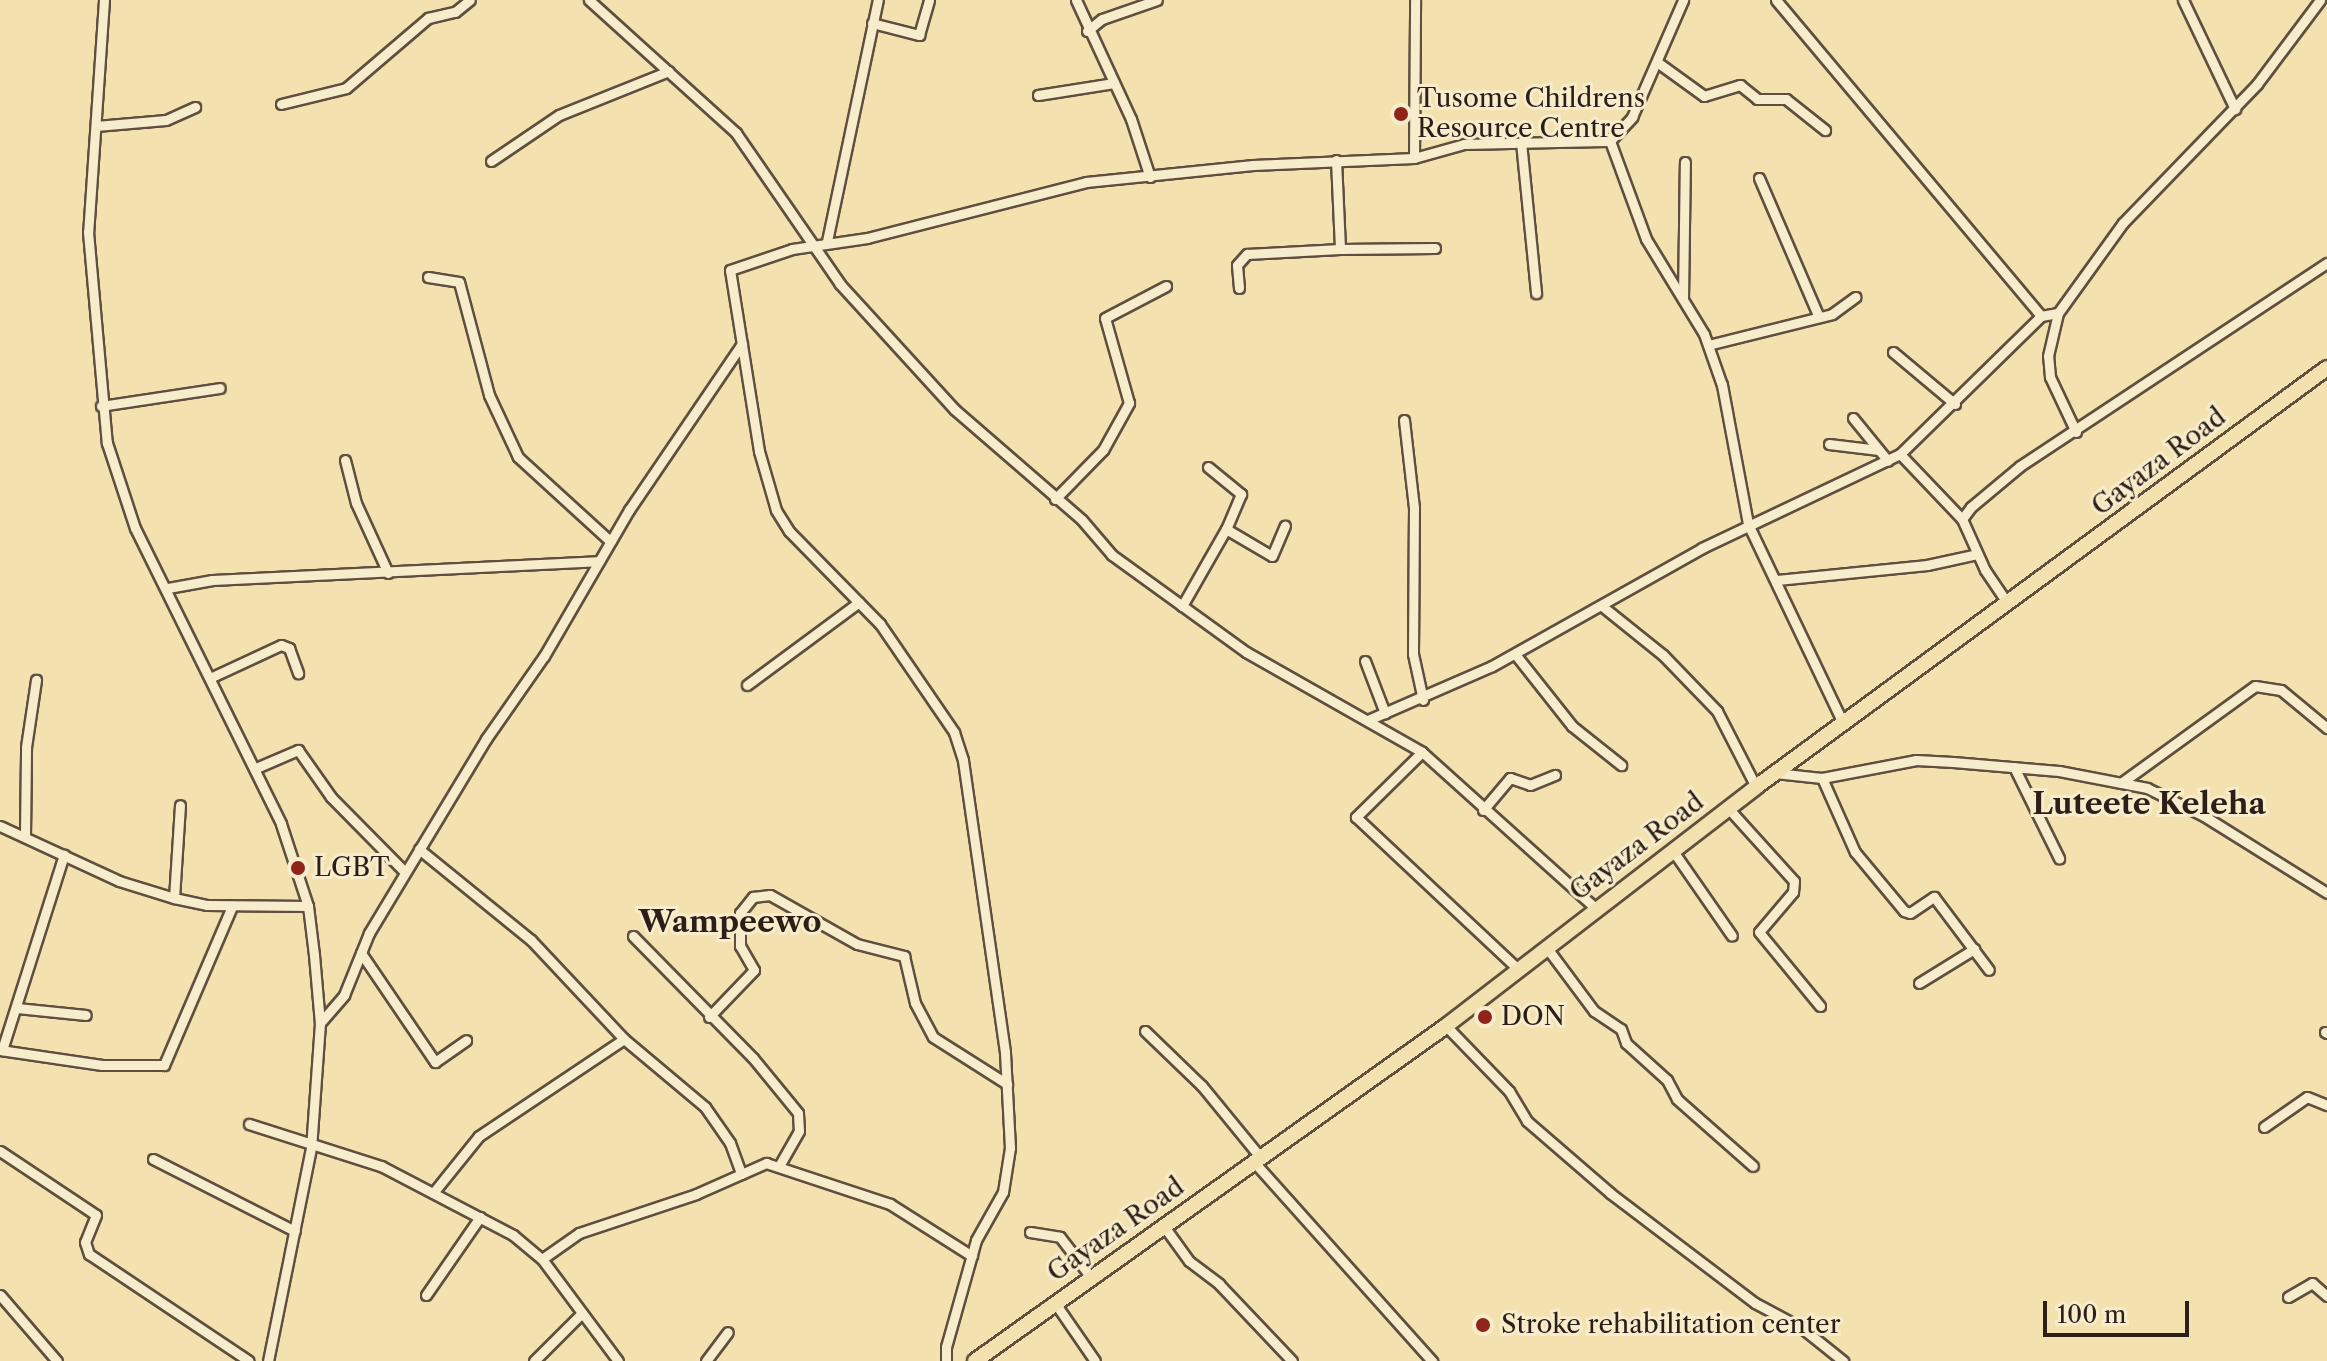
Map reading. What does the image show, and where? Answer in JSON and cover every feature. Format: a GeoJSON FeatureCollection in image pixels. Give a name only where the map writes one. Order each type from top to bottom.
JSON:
{"type":"FeatureCollection","features":[{"type":"Feature","properties":{"kind":"main road","name":"Gayaza Road"},"geometry":{"type":"LineString","coordinates":[[975,1361],[1162,1224],[1258,1161],[1446,1026],[1595,908],[1756,787],[2327,368]]}},
{"type":"Feature","properties":{"kind":"street"},"geometry":{"type":"LineString","coordinates":[[104,0],[88,232],[101,406],[123,500],[256,768],[308,906],[320,1023],[311,1148],[268,1361]]}},
{"type":"Feature","properties":{"kind":"street"},"geometry":{"type":"LineString","coordinates":[[281,104],[346,88],[428,18],[455,12],[470,0]]}},
{"type":"Feature","properties":{"kind":"street"},"geometry":{"type":"LineString","coordinates":[[589,0],[736,133],[812,247],[954,409],[1055,499],[1112,555],[1246,652],[1422,752],[1595,908]]}},
{"type":"Feature","properties":{"kind":"street"},"geometry":{"type":"LineString","coordinates":[[827,241],[863,90],[878,0]]}},
{"type":"Feature","properties":{"kind":"street"},"geometry":{"type":"LineString","coordinates":[[872,23],[919,35],[929,0]]}},
{"type":"Feature","properties":{"kind":"street"},"geometry":{"type":"LineString","coordinates":[[1076,0],[1087,31],[1098,43],[1150,177]]}},
{"type":"Feature","properties":{"kind":"street"},"geometry":{"type":"LineString","coordinates":[[1087,31],[1102,19],[1157,0]]}},
{"type":"Feature","properties":{"kind":"street"},"geometry":{"type":"LineString","coordinates":[[1414,158],[1415,0]]}},
{"type":"Feature","properties":{"kind":"street"},"geometry":{"type":"LineString","coordinates":[[946,1361],[946,1347],[972,1256],[1003,1192],[1010,1148],[1007,1084],[986,950],[977,847],[960,751],[946,719],[859,602],[789,531],[776,510],[759,451],[730,270],[827,241],[867,238],[1086,182],[1336,160],[1414,158],[1464,144],[1610,141],[1632,117],[1683,0]]}},
{"type":"Feature","properties":{"kind":"street"},"geometry":{"type":"LineString","coordinates":[[1776,0],[2041,316]]}},
{"type":"Feature","properties":{"kind":"street"},"geometry":{"type":"LineString","coordinates":[[2183,0],[2235,109]]}},
{"type":"Feature","properties":{"kind":"street"},"geometry":{"type":"LineString","coordinates":[[2076,432],[2050,377],[2048,356],[2058,313],[2123,223],[2235,109],[2320,0]]}},
{"type":"Feature","properties":{"kind":"street"},"geometry":{"type":"LineString","coordinates":[[1657,62],[1704,96],[1740,85],[1757,99],[1786,99],[1825,130]]}},
{"type":"Feature","properties":{"kind":"street"},"geometry":{"type":"LineString","coordinates":[[491,161],[559,115],[669,71]]}},
{"type":"Feature","properties":{"kind":"street"},"geometry":{"type":"LineString","coordinates":[[1038,95],[1114,83]]}},
{"type":"Feature","properties":{"kind":"street"},"geometry":{"type":"LineString","coordinates":[[96,126],[166,120],[195,107]]}},
{"type":"Feature","properties":{"kind":"street"},"geometry":{"type":"LineString","coordinates":[[1610,141],[1628,201],[1708,345],[1722,385],[1748,524],[1843,723]]}},
{"type":"Feature","properties":{"kind":"street"},"geometry":{"type":"LineString","coordinates":[[1521,142],[1536,293]]}},
{"type":"Feature","properties":{"kind":"street"},"geometry":{"type":"LineString","coordinates":[[1336,160],[1340,249]]}},
{"type":"Feature","properties":{"kind":"street"},"geometry":{"type":"LineString","coordinates":[[1683,299],[1685,162]]}},
{"type":"Feature","properties":{"kind":"street"},"geometry":{"type":"LineString","coordinates":[[1759,178],[1818,315]]}},
{"type":"Feature","properties":{"kind":"street"},"geometry":{"type":"LineString","coordinates":[[1239,288],[1237,265],[1247,254],[1435,248]]}},
{"type":"Feature","properties":{"kind":"street"},"geometry":{"type":"LineString","coordinates":[[1962,519],[2004,477],[2327,263]]}},
{"type":"Feature","properties":{"kind":"street"},"geometry":{"type":"LineString","coordinates":[[428,277],[448,278],[461,286],[489,395],[518,457],[610,541]]}},
{"type":"Feature","properties":{"kind":"street"},"geometry":{"type":"LineString","coordinates":[[1055,499],[1103,450],[1129,403],[1105,318],[1166,286]]}},
{"type":"Feature","properties":{"kind":"street"},"geometry":{"type":"LineString","coordinates":[[1708,345],[1818,315],[1832,314],[1855,297]]}},
{"type":"Feature","properties":{"kind":"street"},"geometry":{"type":"LineString","coordinates":[[1368,720],[1423,700],[1515,654],[1748,524],[1900,454],[1955,404],[2041,316],[2058,313]]}},
{"type":"Feature","properties":{"kind":"street"},"geometry":{"type":"LineString","coordinates":[[320,1023],[344,995],[361,953],[405,872],[544,656],[610,541],[742,344]]}},
{"type":"Feature","properties":{"kind":"street"},"geometry":{"type":"LineString","coordinates":[[1893,352],[1955,404]]}},
{"type":"Feature","properties":{"kind":"street"},"geometry":{"type":"LineString","coordinates":[[101,406],[220,388]]}},
{"type":"Feature","properties":{"kind":"street"},"geometry":{"type":"LineString","coordinates":[[1853,418],[1888,461]]}},
{"type":"Feature","properties":{"kind":"street"},"geometry":{"type":"LineString","coordinates":[[1404,420],[1414,508],[1413,654],[1423,700]]}},
{"type":"Feature","properties":{"kind":"street"},"geometry":{"type":"LineString","coordinates":[[1829,444],[1879,450]]}},
{"type":"Feature","properties":{"kind":"street"},"geometry":{"type":"LineString","coordinates":[[1900,454],[1962,519],[1977,554],[2008,604]]}},
{"type":"Feature","properties":{"kind":"street"},"geometry":{"type":"LineString","coordinates":[[345,460],[356,503],[388,573]]}},
{"type":"Feature","properties":{"kind":"street"},"geometry":{"type":"LineString","coordinates":[[1182,606],[1226,529],[1241,494],[1208,467]]}},
{"type":"Feature","properties":{"kind":"street"},"geometry":{"type":"LineString","coordinates":[[1226,529],[1272,556],[1285,526]]}},
{"type":"Feature","properties":{"kind":"street"},"geometry":{"type":"LineString","coordinates":[[1777,580],[1941,563],[1977,554]]}},
{"type":"Feature","properties":{"kind":"street"},"geometry":{"type":"LineString","coordinates":[[168,588],[212,580],[388,573],[552,560],[598,561]]}},
{"type":"Feature","properties":{"kind":"street"},"geometry":{"type":"LineString","coordinates":[[747,685],[859,602]]}},
{"type":"Feature","properties":{"kind":"street"},"geometry":{"type":"LineString","coordinates":[[1602,606],[1663,655],[1717,711],[1756,787]]}},
{"type":"Feature","properties":{"kind":"street"},"geometry":{"type":"LineString","coordinates":[[212,677],[281,645],[289,648],[298,673]]}},
{"type":"Feature","properties":{"kind":"street"},"geometry":{"type":"LineString","coordinates":[[1515,654],[1572,726],[1621,765]]}},
{"type":"Feature","properties":{"kind":"street"},"geometry":{"type":"LineString","coordinates":[[1365,661],[1385,713]]}},
{"type":"Feature","properties":{"kind":"street"},"geometry":{"type":"LineString","coordinates":[[25,835],[26,747],[36,680]]}},
{"type":"Feature","properties":{"kind":"street"},"geometry":{"type":"LineString","coordinates":[[2121,783],[2255,686],[2281,690],[2327,728]]}},
{"type":"Feature","properties":{"kind":"street"},"geometry":{"type":"LineString","coordinates":[[256,768],[298,750],[331,797],[405,872]]}},
{"type":"Feature","properties":{"kind":"street"},"geometry":{"type":"LineString","coordinates":[[1422,752],[1356,817],[1519,970]]}},
{"type":"Feature","properties":{"kind":"street"},"geometry":{"type":"LineString","coordinates":[[1775,773],[1822,778],[1916,760],[2014,767],[2121,783],[2176,801],[2327,893]]}},
{"type":"Feature","properties":{"kind":"street"},"geometry":{"type":"LineString","coordinates":[[2014,767],[2059,858]]}},
{"type":"Feature","properties":{"kind":"street"},"geometry":{"type":"LineString","coordinates":[[1483,810],[1510,778],[1530,785],[1555,775]]}},
{"type":"Feature","properties":{"kind":"street"},"geometry":{"type":"LineString","coordinates":[[1822,778],[1855,852],[1904,911],[1910,913],[1934,897],[1989,970]]}},
{"type":"Feature","properties":{"kind":"street"},"geometry":{"type":"LineString","coordinates":[[174,898],[180,805]]}},
{"type":"Feature","properties":{"kind":"street"},"geometry":{"type":"LineString","coordinates":[[1728,808],[1794,881],[1793,892],[1759,932],[1820,1006]]}},
{"type":"Feature","properties":{"kind":"street"},"geometry":{"type":"LineString","coordinates":[[0,826],[119,881],[174,898],[232,906],[308,906]]}},
{"type":"Feature","properties":{"kind":"street"},"geometry":{"type":"LineString","coordinates":[[419,849],[531,940],[624,1039],[705,1107],[730,1143],[741,1174]]}},
{"type":"Feature","properties":{"kind":"street"},"geometry":{"type":"LineString","coordinates":[[1673,851],[1732,936]]}},
{"type":"Feature","properties":{"kind":"street"},"geometry":{"type":"LineString","coordinates":[[64,855],[1,1050],[102,1065],[164,1065],[232,906]]}},
{"type":"Feature","properties":{"kind":"street"},"geometry":{"type":"LineString","coordinates":[[709,1017],[754,970],[740,946],[740,913],[753,897],[770,895],[857,944],[904,956],[915,1003],[933,1037],[1007,1084]]}},
{"type":"Feature","properties":{"kind":"street"},"geometry":{"type":"LineString","coordinates":[[633,936],[798,1113],[799,1131],[779,1166]]}},
{"type":"Feature","properties":{"kind":"street"},"geometry":{"type":"LineString","coordinates":[[1547,948],[1594,1011],[1621,1029],[1626,1043],[1667,1080],[1677,1099],[1753,1166]]}},
{"type":"Feature","properties":{"kind":"street"},"geometry":{"type":"LineString","coordinates":[[1919,983],[1974,949]]}},
{"type":"Feature","properties":{"kind":"street"},"geometry":{"type":"LineString","coordinates":[[361,953],[403,1008],[435,1062],[466,1040]]}},
{"type":"Feature","properties":{"kind":"street"},"geometry":{"type":"LineString","coordinates":[[17,1008],[86,1015]]}},
{"type":"Feature","properties":{"kind":"street"},"geometry":{"type":"LineString","coordinates":[[1446,1026],[1509,1091],[1527,1121],[1573,1163],[1755,1303],[1802,1328],[1843,1361]]}},
{"type":"Feature","properties":{"kind":"street"},"geometry":{"type":"LineString","coordinates":[[1145,1031],[1202,1086],[1258,1161],[1432,1361]]}},
{"type":"Feature","properties":{"kind":"street"},"geometry":{"type":"LineString","coordinates":[[433,1193],[479,1136],[624,1039]]}},
{"type":"Feature","properties":{"kind":"street"},"geometry":{"type":"LineString","coordinates":[[2264,1127],[2307,1097],[2327,1105]]}},
{"type":"Feature","properties":{"kind":"street"},"geometry":{"type":"LineString","coordinates":[[249,1124],[311,1148],[372,1163],[480,1217],[542,1259],[618,1361]]}},
{"type":"Feature","properties":{"kind":"street"},"geometry":{"type":"LineString","coordinates":[[0,1151],[96,1215],[85,1242],[89,1254],[249,1361]]}},
{"type":"Feature","properties":{"kind":"street"},"geometry":{"type":"LineString","coordinates":[[153,1159],[295,1231]]}},
{"type":"Feature","properties":{"kind":"street"},"geometry":{"type":"LineString","coordinates":[[542,1259],[579,1233],[766,1163],[890,1204],[972,1256]]}},
{"type":"Feature","properties":{"kind":"street"},"geometry":{"type":"LineString","coordinates":[[426,1295],[480,1217]]}},
{"type":"Feature","properties":{"kind":"street"},"geometry":{"type":"LineString","coordinates":[[1162,1224],[1189,1261],[1219,1284],[1292,1361]]}},
{"type":"Feature","properties":{"kind":"street"},"geometry":{"type":"LineString","coordinates":[[1030,1232],[1060,1237],[1090,1276]]}},
{"type":"Feature","properties":{"kind":"street"},"geometry":{"type":"LineString","coordinates":[[2288,1297],[2312,1283],[2327,1296]]}},
{"type":"Feature","properties":{"kind":"street"},"geometry":{"type":"LineString","coordinates":[[0,1295],[57,1361]]}},
{"type":"Feature","properties":{"kind":"street"},"geometry":{"type":"LineString","coordinates":[[1055,1303],[1095,1361]]}},
{"type":"Feature","properties":{"kind":"street"},"geometry":{"type":"LineString","coordinates":[[534,1361],[582,1313]]}},
{"type":"Feature","properties":{"kind":"street"},"geometry":{"type":"LineString","coordinates":[[706,1361],[728,1332]]}},
{"type":"Feature","properties":{"kind":"place","name":"Tusome Childrens Resource Centre"},"geometry":{"type":"Point","coordinates":[1401,114]}},
{"type":"Feature","properties":{"kind":"place","name":"LGBT"},"geometry":{"type":"Point","coordinates":[298,868]}},
{"type":"Feature","properties":{"kind":"place","name":"DON"},"geometry":{"type":"Point","coordinates":[1485,1017]}},
{"type":"Feature","properties":{"kind":"place","name":"Stroke rehabilitation center"},"geometry":{"type":"Point","coordinates":[1483,1325]}},
{"type":"Feature","properties":{"kind":"district","name":"Luteete Keleha"},"geometry":{"type":"Point","coordinates":[2149,804]}},
{"type":"Feature","properties":{"kind":"district","name":"Wampeewo"},"geometry":{"type":"Point","coordinates":[730,922]}}]}
